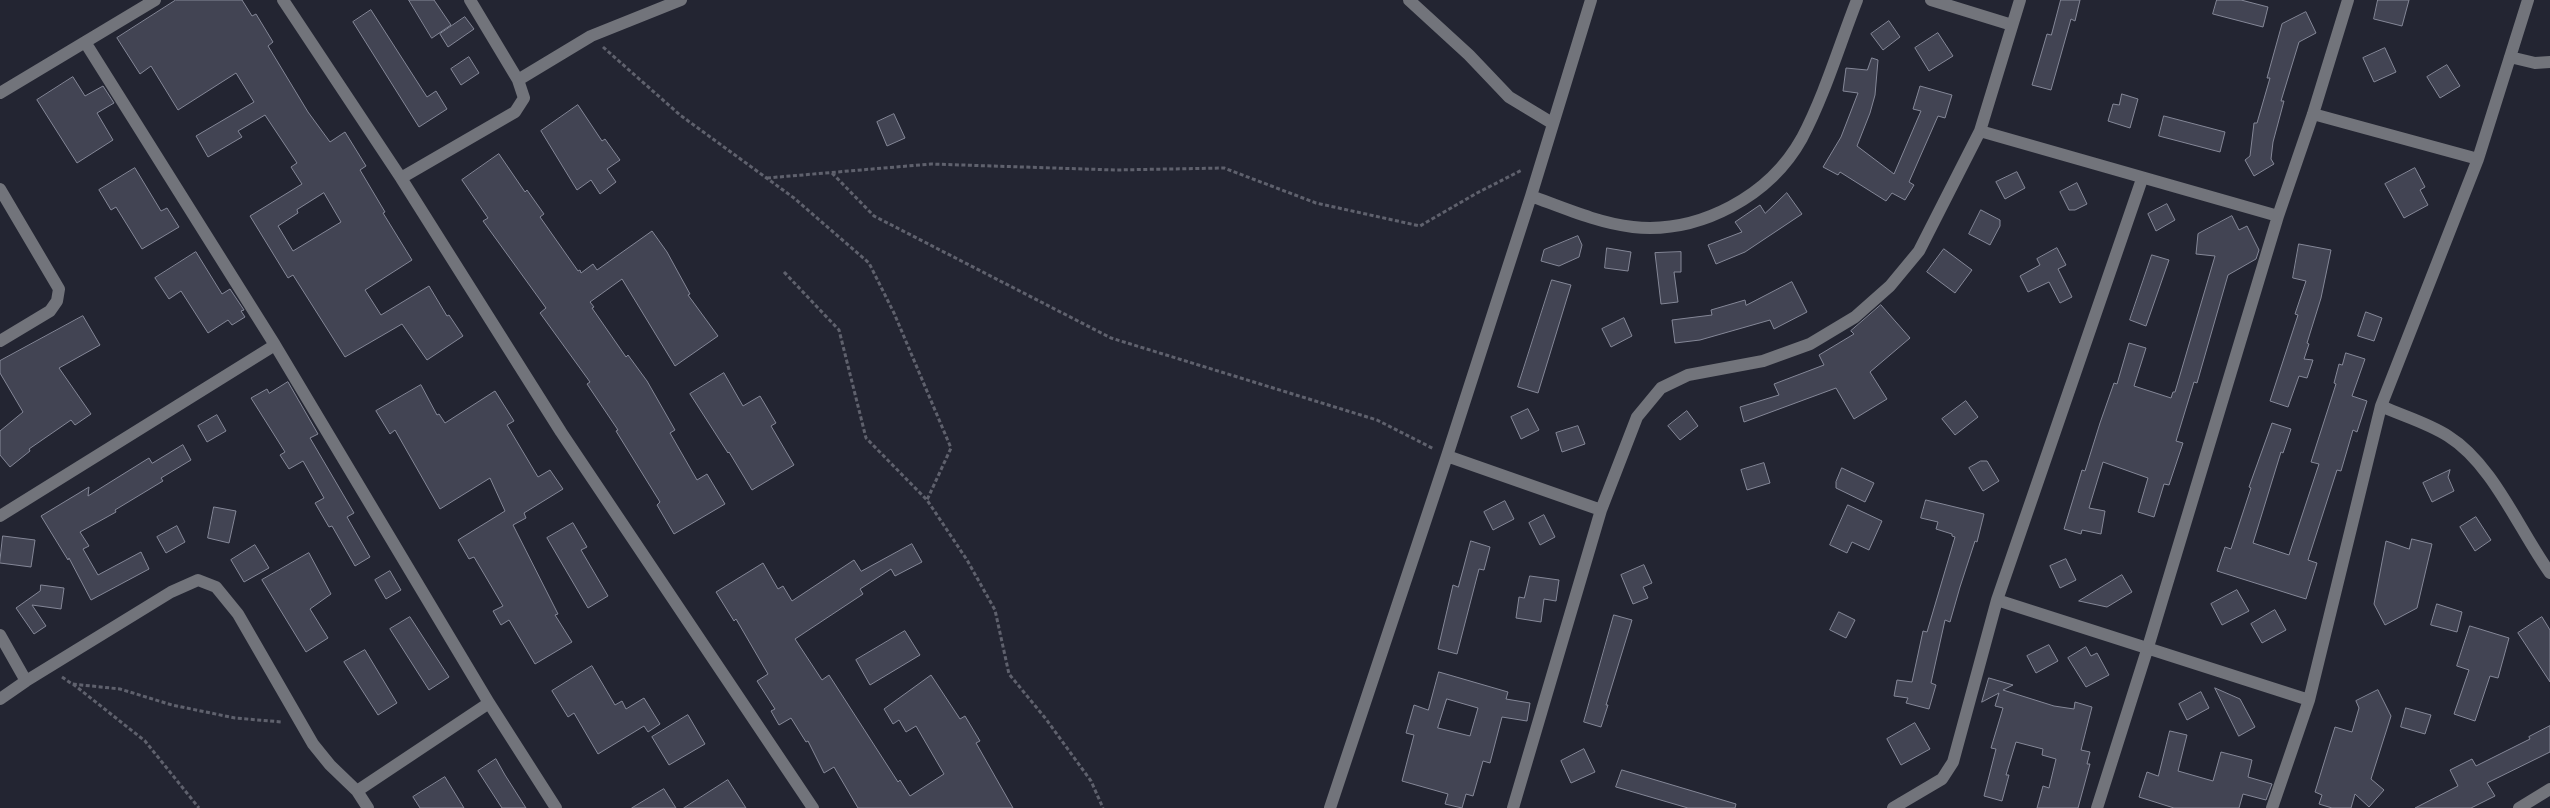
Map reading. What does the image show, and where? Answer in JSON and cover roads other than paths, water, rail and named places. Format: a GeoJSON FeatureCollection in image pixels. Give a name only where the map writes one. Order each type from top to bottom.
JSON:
{"type":"FeatureCollection","features":[{"type":"Feature","properties":{"kind":"street"},"geometry":{"type":"LineString","coordinates":[[0,93],[155,0]]}},
{"type":"Feature","properties":{"kind":"street"},"geometry":{"type":"LineString","coordinates":[[283,0],[401,178],[560,432],[813,808]]}},
{"type":"Feature","properties":{"kind":"street"},"geometry":{"type":"LineString","coordinates":[[401,178],[515,112],[524,98],[518,80],[470,0]]}},
{"type":"Feature","properties":{"kind":"street"},"geometry":{"type":"LineString","coordinates":[[518,80],[591,36],[681,0]]}},
{"type":"Feature","properties":{"kind":"street"},"geometry":{"type":"LineString","coordinates":[[1409,0],[1469,54],[1509,97],[1552,123]]}},
{"type":"Feature","properties":{"kind":"street"},"geometry":{"type":"LineString","coordinates":[[1330,808],[1531,196],[1591,0]]}},
{"type":"Feature","properties":{"kind":"street"},"geometry":{"type":"LineString","coordinates":[[1531,196],[1578,214],[1633,227],[1673,226],[1716,215],[1742,201],[1778,172],[1801,138],[1824,86],[1857,0]]}},
{"type":"Feature","properties":{"kind":"street"},"geometry":{"type":"LineString","coordinates":[[1931,0],[2012,25]]}},
{"type":"Feature","properties":{"kind":"street"},"geometry":{"type":"LineString","coordinates":[[1515,808],[1601,510],[1636,417],[1661,388],[1688,375],[1763,361],[1810,344],[1855,317],[1890,286],[1919,251],[1980,131],[2020,0]]}},
{"type":"Feature","properties":{"kind":"street"},"geometry":{"type":"LineString","coordinates":[[2097,808],[2148,647],[2278,216],[2313,114],[2348,0]]}},
{"type":"Feature","properties":{"kind":"street"},"geometry":{"type":"LineString","coordinates":[[2272,808],[2309,700],[2381,406],[2478,159],[2528,0]]}},
{"type":"Feature","properties":{"kind":"street"},"geometry":{"type":"LineString","coordinates":[[85,42],[275,344],[489,703],[556,808]]}},
{"type":"Feature","properties":{"kind":"street"},"geometry":{"type":"LineString","coordinates":[[2510,57],[2535,63],[2550,62]]}},
{"type":"Feature","properties":{"kind":"street"},"geometry":{"type":"LineString","coordinates":[[2313,114],[2478,159]]}},
{"type":"Feature","properties":{"kind":"street"},"geometry":{"type":"LineString","coordinates":[[1980,131],[2142,179],[2278,216]]}},
{"type":"Feature","properties":{"kind":"street"},"geometry":{"type":"LineString","coordinates":[[1892,808],[1942,779],[1953,762],[1998,600],[2142,179]]}},
{"type":"Feature","properties":{"kind":"street"},"geometry":{"type":"LineString","coordinates":[[0,191],[59,289],[57,301],[50,311],[0,341]]}},
{"type":"Feature","properties":{"kind":"street"},"geometry":{"type":"LineString","coordinates":[[0,516],[275,344]]}},
{"type":"Feature","properties":{"kind":"street"},"geometry":{"type":"LineString","coordinates":[[2381,406],[2448,436],[2476,461],[2502,497],[2550,573]]}},
{"type":"Feature","properties":{"kind":"street"},"geometry":{"type":"LineString","coordinates":[[1447,456],[1601,510]]}},
{"type":"Feature","properties":{"kind":"street"},"geometry":{"type":"LineString","coordinates":[[0,699],[171,592],[198,580],[216,587],[238,614],[314,744],[330,765],[357,791],[368,808]]}},
{"type":"Feature","properties":{"kind":"street"},"geometry":{"type":"LineString","coordinates":[[1998,600],[2309,700]]}},
{"type":"Feature","properties":{"kind":"street"},"geometry":{"type":"LineString","coordinates":[[0,635],[26,681]]}},
{"type":"Feature","properties":{"kind":"street"},"geometry":{"type":"LineString","coordinates":[[357,791],[489,703]]}},
{"type":"Feature","properties":{"kind":"street"},"geometry":{"type":"LineString","coordinates":[[2519,808],[2550,789]]}}]}
